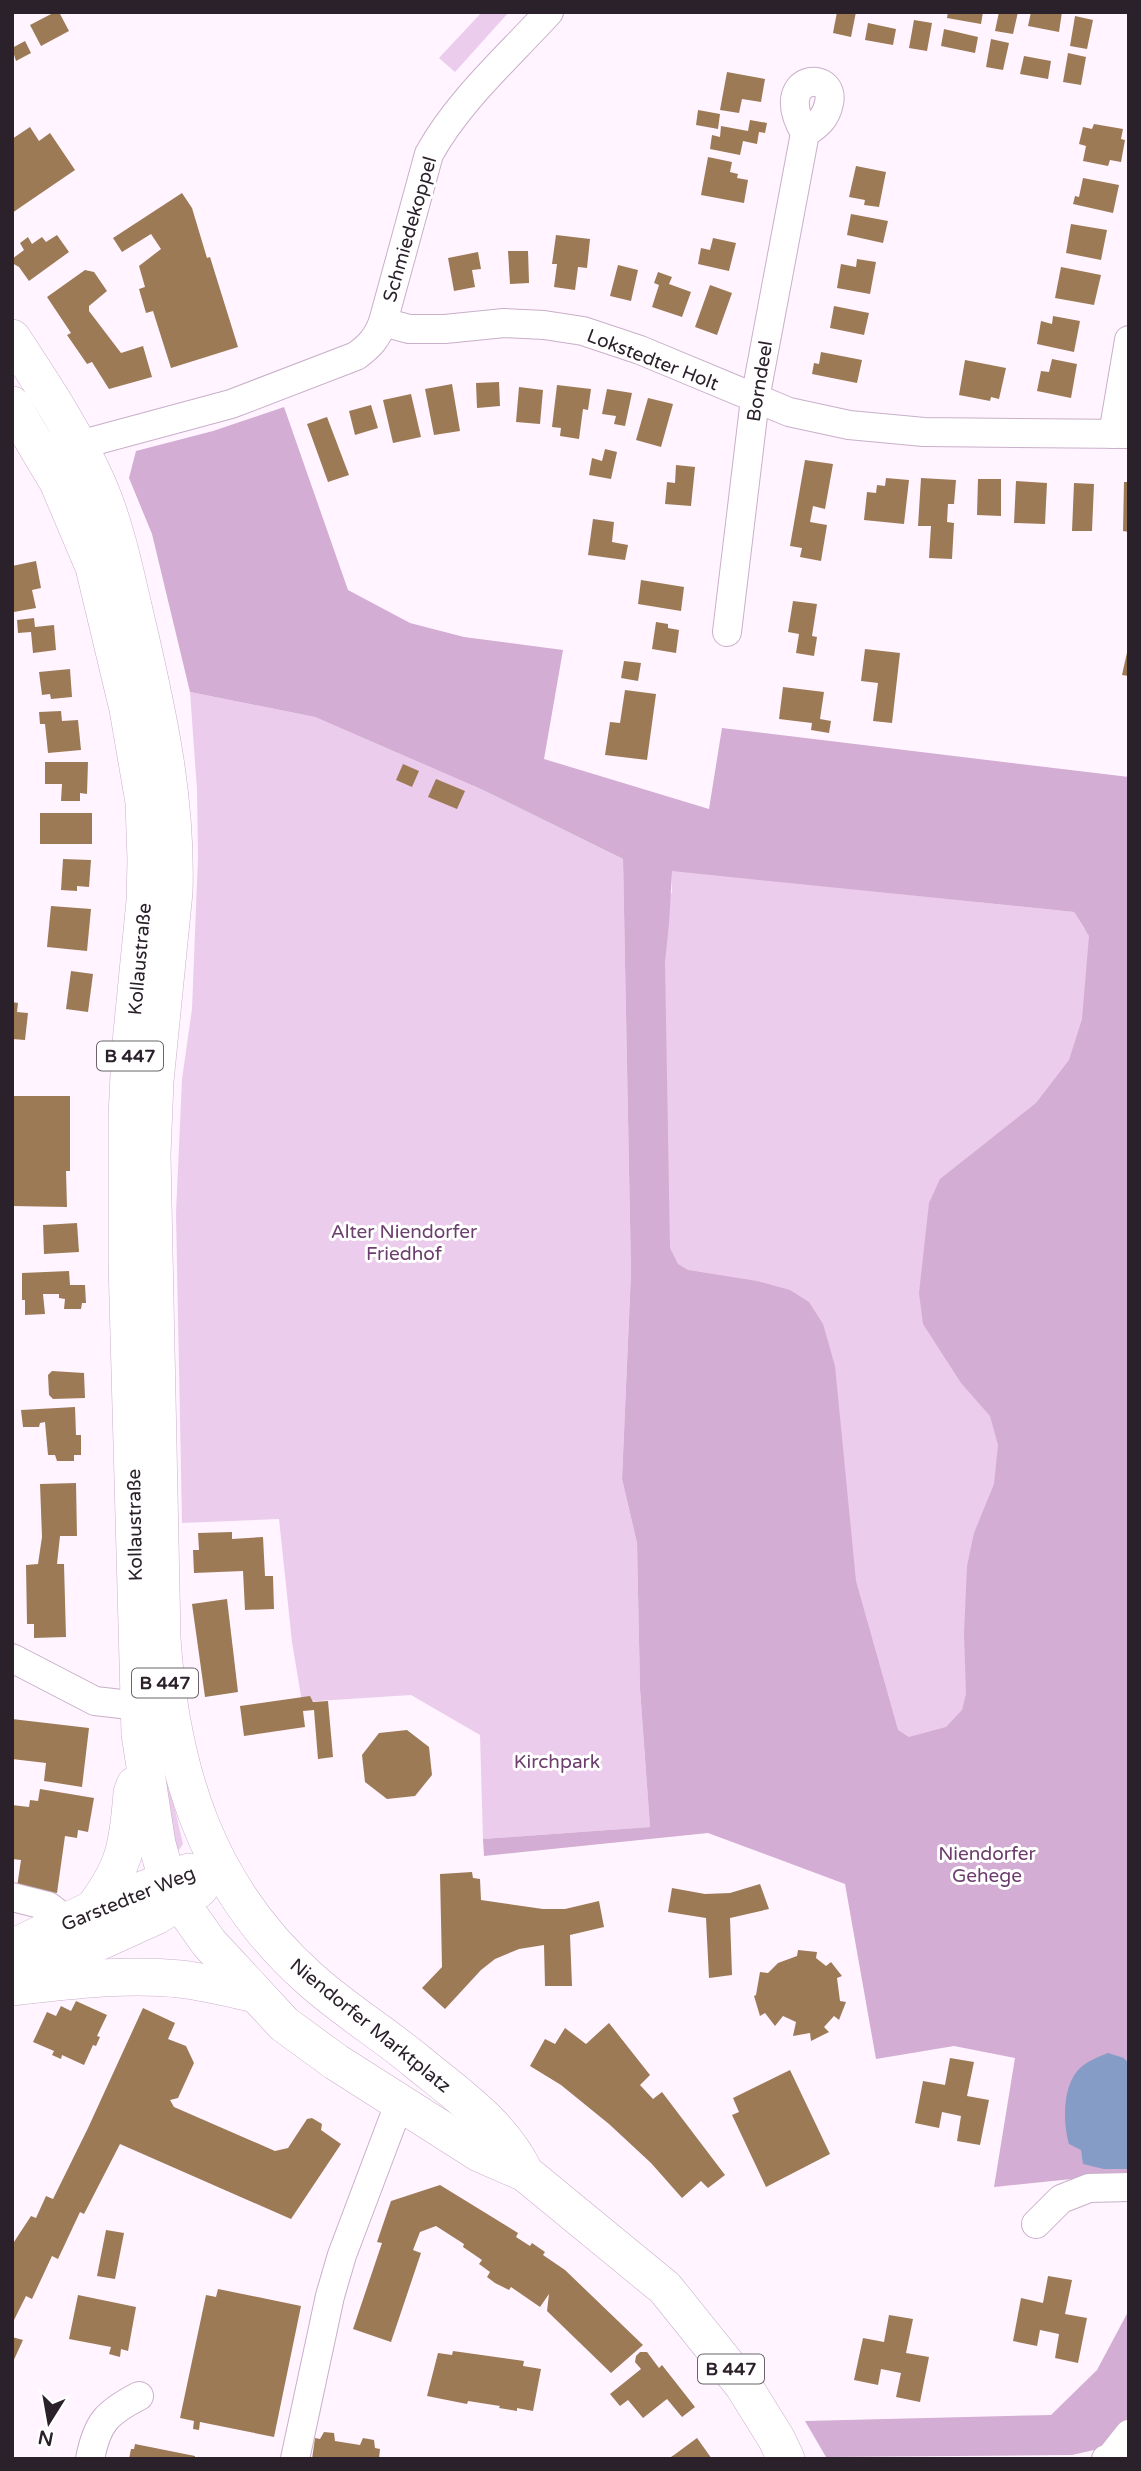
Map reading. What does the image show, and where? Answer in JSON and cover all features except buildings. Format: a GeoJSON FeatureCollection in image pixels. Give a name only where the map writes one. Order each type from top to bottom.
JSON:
{"type":"FeatureCollection","features":[{"type":"Feature","properties":{"kind":"main road","name":"Kollaustraße"},"geometry":{"type":"LineString","coordinates":[[12,338],[79,445],[98,485],[116,534],[157,707],[172,800],[174,892],[156,1070],[152,1154],[159,1494]]}},
{"type":"Feature","properties":{"kind":"main road","name":"Kollaustraße"},"geometry":{"type":"LineString","coordinates":[[17,422],[69,505],[93,567],[128,709],[144,802],[145,901],[130,1053],[126,1177],[139,1706]]}},
{"type":"Feature","properties":{"kind":"main road","name":"Niendorfer Marktplatz"},"geometry":{"type":"LineString","coordinates":[[159,1494],[162,1638],[168,1706],[185,1784],[217,1864],[252,1916],[300,1971],[480,2112],[517,2156],[525,2173]]}},
{"type":"Feature","properties":{"kind":"main road","name":"B 447"},"geometry":{"type":"LineString","coordinates":[[139,1706],[143,1765],[156,1844],[174,1890],[209,1943],[284,2024],[336,2063],[399,2104],[479,2153],[525,2173],[665,2288],[743,2385],[786,2459]]}},
{"type":"Feature","properties":{"kind":"main road"},"geometry":{"type":"LineString","coordinates":[[81,1915],[112,1884],[126,1852],[132,1793],[143,1765]]}},
{"type":"Feature","properties":{"kind":"main road","name":"Garstedter Weg"},"geometry":{"type":"LineString","coordinates":[[12,1948],[81,1915],[174,1890],[199,1889],[217,1864]]}},
{"type":"Feature","properties":{"kind":"main road","name":"Garstedter Weg"},"geometry":{"type":"LineString","coordinates":[[12,1984],[156,1916],[174,1890]]}},
{"type":"Feature","properties":{"kind":"main road"},"geometry":{"type":"LineString","coordinates":[[12,1984],[148,1977],[206,1983],[255,1994]]}},
{"type":"Feature","properties":{"kind":"street","name":"Schmiedekoppel"},"geometry":{"type":"LineString","coordinates":[[383,322],[429,153],[455,114],[550,12]]}},
{"type":"Feature","properties":{"kind":"street","name":"Borndeel"},"geometry":{"type":"LineString","coordinates":[[727,632],[755,399],[805,133]]}},
{"type":"Feature","properties":{"kind":"street","name":"Lokstedter Holt"},"geometry":{"type":"LineString","coordinates":[[383,322],[410,329],[445,329],[504,323],[583,331],[640,350],[789,412],[849,425],[924,432],[1121,434]]}},
{"type":"Feature","properties":{"kind":"street"},"geometry":{"type":"LineString","coordinates":[[17,422],[79,445],[231,404],[356,356],[370,346],[383,322]]}},
{"type":"Feature","properties":{"kind":"street"},"geometry":{"type":"LineString","coordinates":[[1121,434],[1129,340]]}},
{"type":"Feature","properties":{"kind":"street"},"geometry":{"type":"LineString","coordinates":[[12,1658],[88,1699],[139,1706]]}},
{"type":"Feature","properties":{"kind":"street"},"geometry":{"type":"LineString","coordinates":[[12,1897],[81,1915]]}},
{"type":"Feature","properties":{"kind":"street"},"geometry":{"type":"LineString","coordinates":[[295,2459],[334,2284],[399,2104]]}},
{"type":"Feature","properties":{"kind":"street"},"geometry":{"type":"LineString","coordinates":[[1036,2224],[1061,2199],[1089,2188],[1129,2187]]}},
{"type":"Feature","properties":{"kind":"street"},"geometry":{"type":"LineString","coordinates":[[90,2459],[95,2435],[105,2419],[120,2406],[139,2396]]}},
{"type":"Feature","properties":{"kind":"street"},"geometry":{"type":"LineString","coordinates":[[1109,2458],[1129,2434]]}},
{"type":"Feature","properties":{"kind":"green space"},"geometry":{"type":"Polygon","coordinates":[[[482,12],[509,12],[455,72],[439,58],[482,12]]]}},
{"type":"Feature","properties":{"kind":"green space","name":"Niendorfer Gehege"},"geometry":{"type":"Polygon","coordinates":[[[284,407],[348,590],[410,623],[464,637],[563,650],[544,759],[709,809],[722,728],[1129,777],[1129,2063],[1124,2058],[1123,2169],[1129,2169],[1129,2179],[1111,2175],[994,2187],[1015,2058],[954,2046],[876,2059],[845,1884],[708,1833],[484,1856],[483,1839],[650,1827],[640,1689],[637,1543],[622,1479],[631,1272],[623,859],[483,790],[315,717],[190,692],[152,534],[129,478],[136,451],[213,431],[284,407]],[[672,871],[665,962],[670,1248],[678,1264],[688,1270],[757,1281],[790,1290],[809,1302],[823,1324],[835,1366],[856,1581],[898,1730],[909,1737],[946,1727],[962,1710],[966,1694],[964,1633],[967,1566],[974,1533],[994,1484],[998,1445],[990,1416],[961,1383],[923,1324],[919,1293],[929,1203],[940,1179],[1036,1103],[1069,1060],[1082,1019],[1089,936],[1074,912],[672,871]]]}},
{"type":"Feature","properties":{"kind":"green space","name":"Alter Niendorfer Friedhof"},"geometry":{"type":"Polygon","coordinates":[[[190,692],[315,717],[483,790],[623,859],[631,1272],[622,1479],[637,1543],[640,1689],[650,1827],[483,1839],[480,1735],[411,1695],[302,1702],[292,1642],[279,1519],[182,1523],[176,1213],[182,1079],[192,1009],[198,857],[197,790],[190,692]]]}},
{"type":"Feature","properties":{"kind":"green space"},"geometry":{"type":"Polygon","coordinates":[[[671,870],[1074,912],[1084,929],[1097,936],[1007,1710],[903,1743],[674,1702],[663,962],[668,897],[672,892],[671,870]]]}},
{"type":"Feature","properties":{"kind":"green space"},"geometry":{"type":"Polygon","coordinates":[[[163,1758],[183,1844],[178,1851],[172,1849],[163,1758]]]}},
{"type":"Feature","properties":{"kind":"green space"},"geometry":{"type":"Polygon","coordinates":[[[1129,2310],[1129,2449],[1103,2448],[1072,2455],[826,2457],[805,2421],[1051,2415],[1097,2370],[1129,2310]]]}},
{"type":"Feature","properties":{"kind":"water"},"geometry":{"type":"Polygon","coordinates":[[[1108,2053],[1124,2058],[1129,2063],[1129,2169],[1104,2169],[1083,2164],[1081,2150],[1069,2144],[1067,2135],[1065,2105],[1073,2077],[1086,2064],[1108,2053]]]}},
{"type":"Feature","properties":{"kind":"park label","name":"Kirchpark"},"geometry":{"type":"Point","coordinates":[557,1761]}}]}
